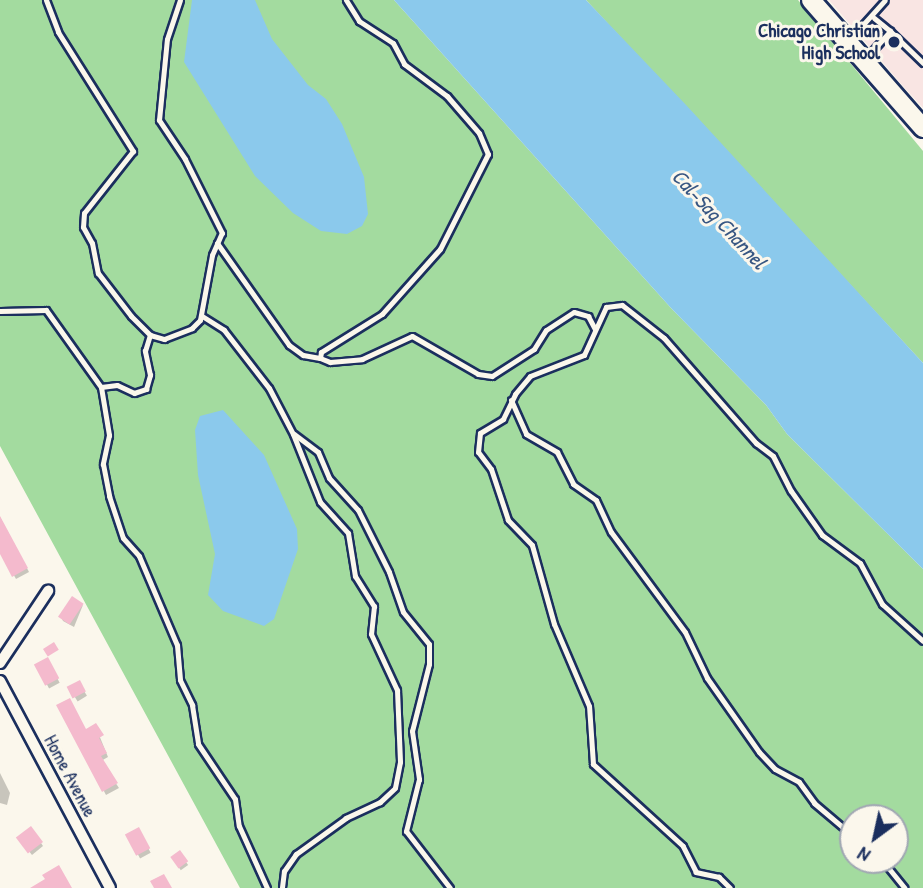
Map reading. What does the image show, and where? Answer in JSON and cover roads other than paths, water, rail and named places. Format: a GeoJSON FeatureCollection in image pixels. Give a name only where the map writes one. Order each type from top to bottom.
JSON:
{"type":"FeatureCollection","features":[{"type":"Feature","properties":{"kind":"main road"},"geometry":{"type":"LineString","coordinates":[[811,0],[923,128]]}},
{"type":"Feature","properties":{"kind":"street"},"geometry":{"type":"LineString","coordinates":[[0,663],[48,591]]}},
{"type":"Feature","properties":{"kind":"street","name":"Home Avenue"},"geometry":{"type":"LineString","coordinates":[[0,681],[110,888]]}},
{"type":"Feature","properties":{"kind":"lane"},"geometry":{"type":"LineString","coordinates":[[46,0],[58,32],[133,151],[82,219],[102,280],[150,335],[170,338],[192,328],[202,316],[220,229],[185,159],[159,120],[167,39],[180,0]]}},
{"type":"Feature","properties":{"kind":"lane"},"geometry":{"type":"LineString","coordinates":[[320,358],[321,352],[382,314],[440,249],[488,153],[479,133],[447,96],[404,64],[393,43],[359,21],[346,0]]}},
{"type":"Feature","properties":{"kind":"lane"},"geometry":{"type":"LineString","coordinates":[[847,43],[874,18],[885,0]]}},
{"type":"Feature","properties":{"kind":"lane"},"geometry":{"type":"LineString","coordinates":[[874,18],[923,63]]}},
{"type":"Feature","properties":{"kind":"lane"},"geometry":{"type":"LineString","coordinates":[[862,61],[890,31]]}},
{"type":"Feature","properties":{"kind":"lane"},"geometry":{"type":"LineString","coordinates":[[217,243],[289,345],[303,355],[330,362],[362,359],[412,336],[478,374],[492,376],[534,349],[546,330],[574,312],[587,316],[595,329]]}},
{"type":"Feature","properties":{"kind":"lane"},"geometry":{"type":"LineString","coordinates":[[730,888],[719,877],[696,872],[683,846],[593,764],[589,706],[554,624],[532,545],[504,513],[491,469],[477,447],[480,433],[503,419],[511,400],[535,373],[584,355],[606,307],[617,303],[664,338],[756,443],[774,456],[791,491],[822,535],[860,563],[882,604],[923,641]]}},
{"type":"Feature","properties":{"kind":"lane"},"geometry":{"type":"LineString","coordinates":[[0,312],[46,310],[101,387],[109,435],[103,464],[111,502],[123,538],[139,556],[177,645],[180,680],[192,705],[198,744],[235,799],[239,826],[267,888]]}},
{"type":"Feature","properties":{"kind":"lane"},"geometry":{"type":"LineString","coordinates":[[202,316],[224,330],[269,388],[293,434],[320,502],[348,533],[355,576],[374,606],[371,634],[397,690],[400,762],[398,781],[388,797],[346,818],[296,853],[284,871],[282,888]]}},
{"type":"Feature","properties":{"kind":"lane"},"geometry":{"type":"LineString","coordinates":[[101,387],[117,384],[134,393],[146,389],[150,375],[145,351],[150,335]]}},
{"type":"Feature","properties":{"kind":"lane"},"geometry":{"type":"LineString","coordinates":[[511,400],[526,434],[557,452],[573,484],[596,500],[616,539],[685,632],[707,678],[768,763],[799,782],[814,803],[839,824]]}},
{"type":"Feature","properties":{"kind":"lane"},"geometry":{"type":"LineString","coordinates":[[293,434],[318,452],[329,478],[358,510],[389,572],[403,612],[429,644],[429,664],[412,731],[419,779],[406,831],[450,888]]}},
{"type":"Feature","properties":{"kind":"lane"},"geometry":{"type":"LineString","coordinates":[[894,874],[905,888]]}},
{"type":"Feature","properties":{"kind":"water"},"geometry":{"type":"Polygon","coordinates":[[[192,0],[255,0],[272,39],[308,85],[326,99],[342,124],[364,177],[368,214],[362,226],[347,234],[321,231],[293,213],[255,176],[184,62],[192,0]]]}},
{"type":"Feature","properties":{"kind":"water","name":"Cal-Sag Channel"},"geometry":{"type":"Polygon","coordinates":[[[394,0],[586,0],[687,106],[923,363],[923,569],[787,434],[766,405],[671,308],[394,0]]]}},
{"type":"Feature","properties":{"kind":"water"},"geometry":{"type":"Polygon","coordinates":[[[223,410],[264,455],[297,529],[298,549],[274,619],[264,626],[223,611],[208,595],[215,554],[198,475],[195,430],[200,416],[223,410]]]}},
{"type":"Feature","properties":{"kind":"place","name":"Chicago Christian High School"},"geometry":{"type":"Point","coordinates":[894,42]}}]}
